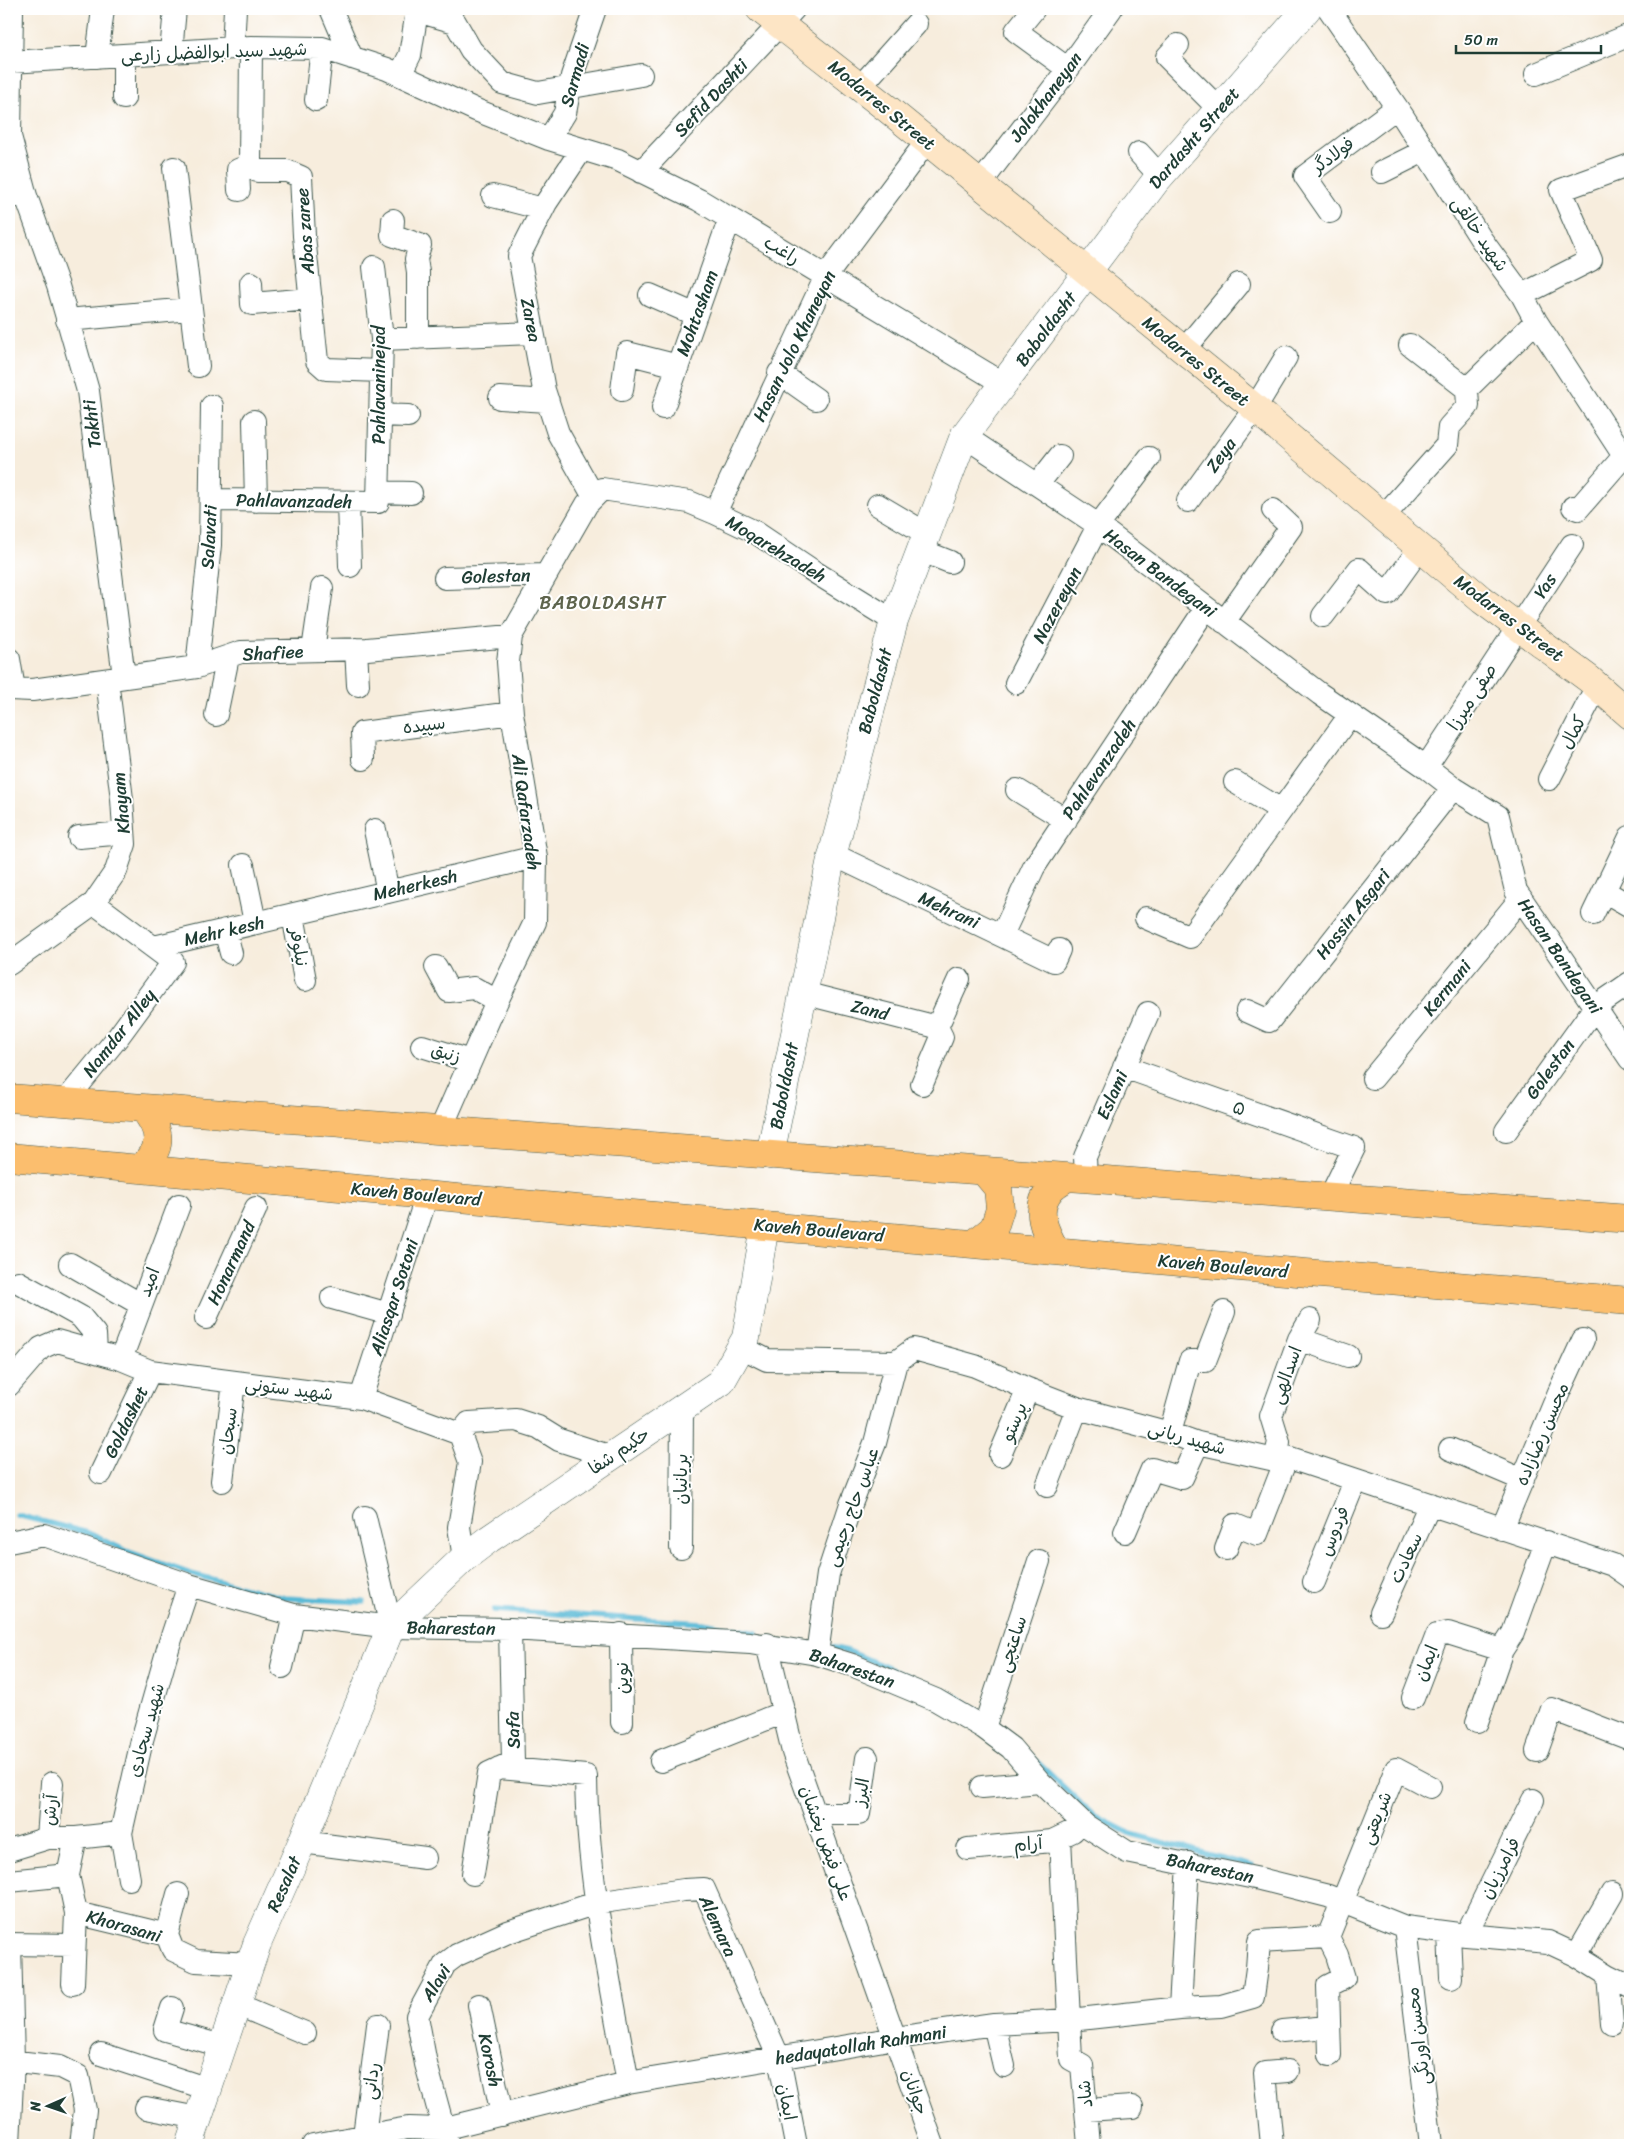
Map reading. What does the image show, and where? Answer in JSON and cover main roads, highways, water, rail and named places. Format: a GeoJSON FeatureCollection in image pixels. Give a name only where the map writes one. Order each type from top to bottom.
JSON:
{"type":"FeatureCollection","features":[{"type":"Feature","properties":{"kind":"main road","name":"Modarres Street"},"geometry":{"type":"LineString","coordinates":[[778,14],[860,87],[1184,350],[1482,600],[1597,686],[1630,715]]}},
{"type":"Feature","properties":{"kind":"main road"},"geometry":{"type":"LineString","coordinates":[[11,1100],[64,1102],[1630,1219]]}},
{"type":"Feature","properties":{"kind":"main road"},"geometry":{"type":"LineString","coordinates":[[139,1169],[149,1161],[155,1152],[158,1140],[156,1127],[143,1108]]}},
{"type":"Feature","properties":{"kind":"main road","name":"Kaveh Boulevard"},"geometry":{"type":"LineString","coordinates":[[9,1160],[69,1162],[765,1226],[1630,1301]]}},
{"type":"Feature","properties":{"kind":"main road"},"geometry":{"type":"LineString","coordinates":[[974,1244],[994,1228],[1000,1209],[998,1188],[984,1171]]}},
{"type":"Feature","properties":{"kind":"main road"},"geometry":{"type":"LineString","coordinates":[[1056,1251],[1044,1230],[1041,1218],[1044,1199],[1051,1188],[1077,1178]]}},
{"type":"Feature","properties":{"kind":"waterway"},"geometry":{"type":"LineString","coordinates":[[17,1515],[88,1533],[124,1550],[191,1574],[285,1598],[363,1602]]}},
{"type":"Feature","properties":{"kind":"waterway"},"geometry":{"type":"LineString","coordinates":[[494,1610],[703,1623],[756,1633]]}},
{"type":"Feature","properties":{"kind":"waterway"},"geometry":{"type":"LineString","coordinates":[[829,1647],[848,1651],[957,1697],[980,1713]]}},
{"type":"Feature","properties":{"kind":"waterway"},"geometry":{"type":"LineString","coordinates":[[1033,1758],[1093,1815],[1131,1834],[1252,1866]]}},
{"type":"Feature","properties":{"kind":"district","name":"BABOLDASHT"},"geometry":{"type":"Point","coordinates":[603,602]}}]}
